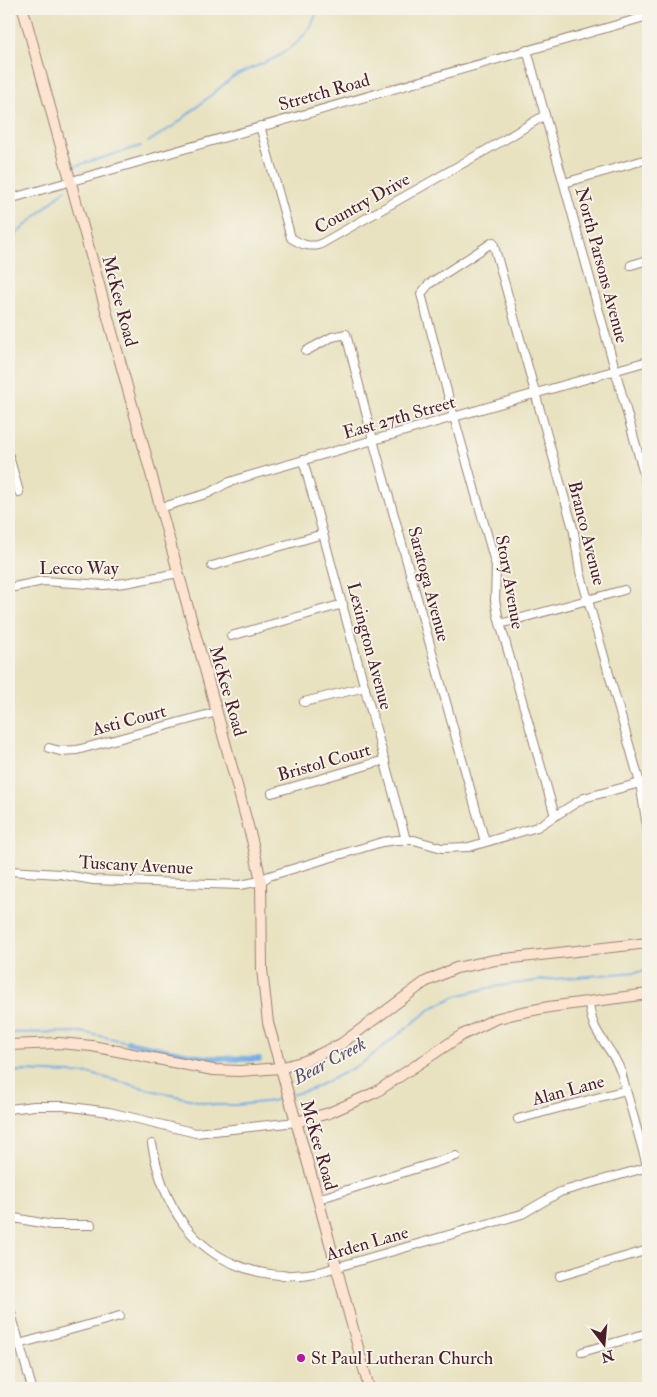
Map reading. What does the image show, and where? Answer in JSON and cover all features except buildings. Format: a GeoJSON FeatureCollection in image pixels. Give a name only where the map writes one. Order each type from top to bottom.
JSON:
{"type":"FeatureCollection","features":[{"type":"Feature","properties":{"kind":"street","name":"McKee Road"},"geometry":{"type":"LineString","coordinates":[[23,9],[246,817],[261,881],[264,996],[268,1023],[369,1388]]}},
{"type":"Feature","properties":{"kind":"street","name":"Stretch Road"},"geometry":{"type":"LineString","coordinates":[[9,199],[648,16]]}},
{"type":"Feature","properties":{"kind":"street","name":"North Parsons Avenue"},"geometry":{"type":"LineString","coordinates":[[527,50],[648,489]]}},
{"type":"Feature","properties":{"kind":"street","name":"Country Drive"},"geometry":{"type":"LineString","coordinates":[[260,126],[291,238],[311,247],[319,245],[545,115]]}},
{"type":"Feature","properties":{"kind":"street"},"geometry":{"type":"LineString","coordinates":[[564,183],[648,158]]}},
{"type":"Feature","properties":{"kind":"street","name":"Story Avenue"},"geometry":{"type":"LineString","coordinates":[[493,242],[429,284],[422,294],[496,566],[495,600],[500,624],[554,816]]}},
{"type":"Feature","properties":{"kind":"street","name":"Branco Avenue"},"geometry":{"type":"LineString","coordinates":[[493,242],[574,532],[580,572],[640,783],[648,832]]}},
{"type":"Feature","properties":{"kind":"street"},"geometry":{"type":"LineString","coordinates":[[631,265],[648,260]]}},
{"type":"Feature","properties":{"kind":"street","name":"Saratoga Avenue"},"geometry":{"type":"LineString","coordinates":[[306,351],[332,337],[346,334],[373,440],[484,842]]}},
{"type":"Feature","properties":{"kind":"street","name":"East 27th Street"},"geometry":{"type":"LineString","coordinates":[[160,508],[209,493],[227,483],[245,477],[648,361]]}},
{"type":"Feature","properties":{"kind":"street"},"geometry":{"type":"LineString","coordinates":[[9,456],[19,492]]}},
{"type":"Feature","properties":{"kind":"street","name":"Lexington Avenue"},"geometry":{"type":"LineString","coordinates":[[303,460],[386,760],[406,840]]}},
{"type":"Feature","properties":{"kind":"street"},"geometry":{"type":"LineString","coordinates":[[212,566],[323,534]]}},
{"type":"Feature","properties":{"kind":"street","name":"Lecco Way"},"geometry":{"type":"LineString","coordinates":[[9,588],[43,581],[104,585],[178,573]]}},
{"type":"Feature","properties":{"kind":"street"},"geometry":{"type":"LineString","coordinates":[[500,624],[624,590]]}},
{"type":"Feature","properties":{"kind":"street"},"geometry":{"type":"LineString","coordinates":[[232,636],[342,604]]}},
{"type":"Feature","properties":{"kind":"street"},"geometry":{"type":"LineString","coordinates":[[304,702],[365,687]]}},
{"type":"Feature","properties":{"kind":"street","name":"Asti Court"},"geometry":{"type":"LineString","coordinates":[[49,748],[60,751],[77,750],[217,712]]}},
{"type":"Feature","properties":{"kind":"street","name":"Bristol Court"},"geometry":{"type":"LineString","coordinates":[[272,793],[386,760]]}},
{"type":"Feature","properties":{"kind":"street","name":"Tuscany Avenue"},"geometry":{"type":"LineString","coordinates":[[9,871],[60,874],[93,880],[232,885],[261,881],[269,876],[382,842],[406,840],[425,842],[442,848],[462,848],[537,827],[584,798],[640,783]]}},
{"type":"Feature","properties":{"kind":"street"},"geometry":{"type":"LineString","coordinates":[[9,1045],[59,1043],[92,1046],[213,1070],[258,1071],[282,1074],[341,1044],[425,982],[456,968],[495,960],[648,943]]}},
{"type":"Feature","properties":{"kind":"street"},"geometry":{"type":"LineString","coordinates":[[9,1109],[34,1106],[64,1106],[109,1112],[196,1133],[329,1113],[376,1092],[462,1035],[496,1019],[589,1000],[648,994]]}},
{"type":"Feature","properties":{"kind":"street"},"geometry":{"type":"LineString","coordinates":[[589,1000],[589,1013],[594,1028],[617,1062],[648,1168]]}},
{"type":"Feature","properties":{"kind":"street","name":"Alan Lane"},"geometry":{"type":"LineString","coordinates":[[518,1119],[626,1090]]}},
{"type":"Feature","properties":{"kind":"street","name":"Arden Lane"},"geometry":{"type":"LineString","coordinates":[[152,1144],[156,1164],[164,1187],[182,1222],[193,1236],[217,1254],[246,1270],[274,1276],[300,1276],[336,1268],[522,1214],[560,1192],[648,1168]]}},
{"type":"Feature","properties":{"kind":"street"},"geometry":{"type":"LineString","coordinates":[[318,1199],[456,1156]]}},
{"type":"Feature","properties":{"kind":"street"},"geometry":{"type":"LineString","coordinates":[[9,1217],[52,1225],[91,1225]]}},
{"type":"Feature","properties":{"kind":"street"},"geometry":{"type":"LineString","coordinates":[[560,1276],[648,1250]]}},
{"type":"Feature","properties":{"kind":"street"},"geometry":{"type":"LineString","coordinates":[[9,1306],[32,1388]]}},
{"type":"Feature","properties":{"kind":"street"},"geometry":{"type":"LineString","coordinates":[[19,1344],[120,1316]]}},
{"type":"Feature","properties":{"kind":"street"},"geometry":{"type":"LineString","coordinates":[[582,1352],[648,1333]]}},
{"type":"Feature","properties":{"kind":"waterway"},"geometry":{"type":"LineString","coordinates":[[148,142],[175,125],[234,76],[277,57],[297,43],[311,27],[318,9]]}},
{"type":"Feature","properties":{"kind":"waterway"},"geometry":{"type":"LineString","coordinates":[[75,166],[141,146]]}},
{"type":"Feature","properties":{"kind":"waterway"},"geometry":{"type":"LineString","coordinates":[[9,239],[66,189]]}},
{"type":"Feature","properties":{"kind":"waterway","name":"Bear Creek"},"geometry":{"type":"LineString","coordinates":[[291,1095],[312,1089],[361,1064],[432,1008],[456,996],[492,987],[543,980],[648,971]]}},
{"type":"Feature","properties":{"kind":"waterway"},"geometry":{"type":"LineString","coordinates":[[9,1033],[81,1032],[128,1042]]}},
{"type":"Feature","properties":{"kind":"waterway"},"geometry":{"type":"LineString","coordinates":[[128,1042],[204,1058],[259,1059]]}},
{"type":"Feature","properties":{"kind":"waterway","name":"Bear Creek"},"geometry":{"type":"LineString","coordinates":[[9,1072],[91,1074],[215,1105],[237,1105],[272,1101],[284,1097]]}},
{"type":"Feature","properties":{"kind":"place","name":"St Paul Lutheran Church"},"geometry":{"type":"Point","coordinates":[301,1358]}}]}
